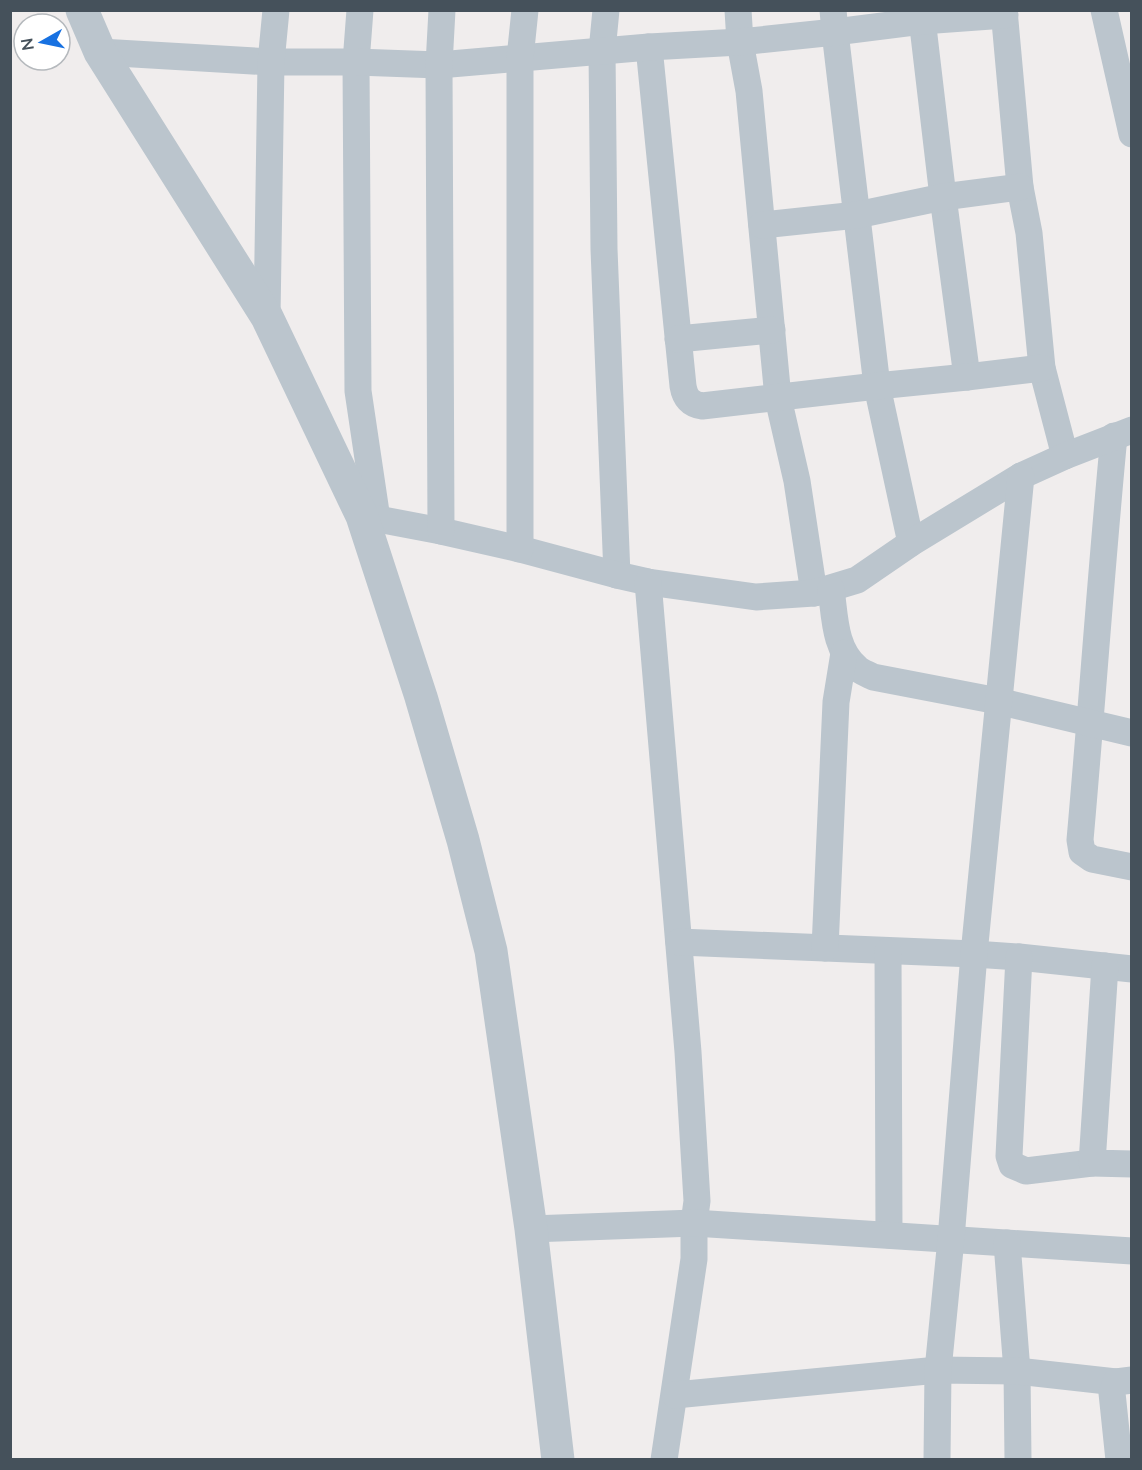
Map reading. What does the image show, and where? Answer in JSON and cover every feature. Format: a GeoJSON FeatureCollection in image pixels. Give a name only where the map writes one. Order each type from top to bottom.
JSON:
{"type":"FeatureCollection","features":[{"type":"Feature","properties":{"kind":"street"},"geometry":{"type":"LineString","coordinates":[[82,10],[99,52],[267,317],[369,518],[463,840],[491,951],[531,1228],[558,1460]]}},
{"type":"Feature","properties":{"kind":"street"},"geometry":{"type":"LineString","coordinates":[[267,317],[271,62],[276,10]]}},
{"type":"Feature","properties":{"kind":"street"},"geometry":{"type":"LineString","coordinates":[[360,10],[356,62],[358,391],[369,518]]}},
{"type":"Feature","properties":{"kind":"street"},"geometry":{"type":"LineString","coordinates":[[441,531],[439,65],[442,10]]}},
{"type":"Feature","properties":{"kind":"street"},"geometry":{"type":"LineString","coordinates":[[520,549],[520,58],[525,10]]}},
{"type":"Feature","properties":{"kind":"street"},"geometry":{"type":"LineString","coordinates":[[606,10],[602,51],[604,249],[618,576]]}},
{"type":"Feature","properties":{"kind":"street"},"geometry":{"type":"LineString","coordinates":[[738,10],[740,42],[749,91],[778,398],[823,591],[844,653],[856,668],[873,677],[998,701],[1131,733]]}},
{"type":"Feature","properties":{"kind":"street"},"geometry":{"type":"LineString","coordinates":[[1104,10],[1131,134]]}},
{"type":"Feature","properties":{"kind":"street"},"geometry":{"type":"LineString","coordinates":[[99,52],[271,62],[439,65],[649,47],[740,42],[834,21],[1004,13],[1020,187],[1029,233],[1042,368],[1065,456]]}},
{"type":"Feature","properties":{"kind":"street"},"geometry":{"type":"LineString","coordinates":[[922,16],[967,377]]}},
{"type":"Feature","properties":{"kind":"street"},"geometry":{"type":"LineString","coordinates":[[834,21],[877,386],[911,543]]}},
{"type":"Feature","properties":{"kind":"street"},"geometry":{"type":"LineString","coordinates":[[649,47],[684,394],[688,400],[695,405],[702,406],[1042,368]]}},
{"type":"Feature","properties":{"kind":"street"},"geometry":{"type":"LineString","coordinates":[[762,225],[857,214],[943,197],[1020,187]]}},
{"type":"Feature","properties":{"kind":"street"},"geometry":{"type":"LineString","coordinates":[[678,339],[772,330]]}},
{"type":"Feature","properties":{"kind":"street"},"geometry":{"type":"LineString","coordinates":[[369,518],[520,549],[648,582],[756,597],[823,591],[857,580],[911,543],[1021,476],[1123,433]]}},
{"type":"Feature","properties":{"kind":"street"},"geometry":{"type":"LineString","coordinates":[[1123,433],[1102,553],[1080,840],[1082,852],[1092,859],[1131,867]]}},
{"type":"Feature","properties":{"kind":"street"},"geometry":{"type":"LineString","coordinates":[[937,1460],[938,1370],[974,954],[1021,476]]}},
{"type":"Feature","properties":{"kind":"street"},"geometry":{"type":"LineString","coordinates":[[648,582],[688,1052],[697,1201],[694,1223],[694,1259],[664,1460]]}},
{"type":"Feature","properties":{"kind":"street"},"geometry":{"type":"LineString","coordinates":[[825,948],[836,702],[844,653]]}},
{"type":"Feature","properties":{"kind":"street"},"geometry":{"type":"LineString","coordinates":[[679,942],[974,954],[1118,967],[1092,1163]]}},
{"type":"Feature","properties":{"kind":"street"},"geometry":{"type":"LineString","coordinates":[[888,951],[889,1235]]}},
{"type":"Feature","properties":{"kind":"street"},"geometry":{"type":"LineString","coordinates":[[1019,957],[1009,1156],[1012,1166],[1026,1171],[1092,1163],[1131,1164]]}},
{"type":"Feature","properties":{"kind":"street"},"geometry":{"type":"LineString","coordinates":[[531,1228],[694,1223],[1131,1251]]}},
{"type":"Feature","properties":{"kind":"street"},"geometry":{"type":"LineString","coordinates":[[1007,1243],[1017,1371],[1018,1460]]}},
{"type":"Feature","properties":{"kind":"street"},"geometry":{"type":"LineString","coordinates":[[675,1395],[938,1370],[1017,1371],[1124,1381]]}},
{"type":"Feature","properties":{"kind":"street"},"geometry":{"type":"LineString","coordinates":[[1119,1460],[1112,1393],[1124,1381]]}}]}
